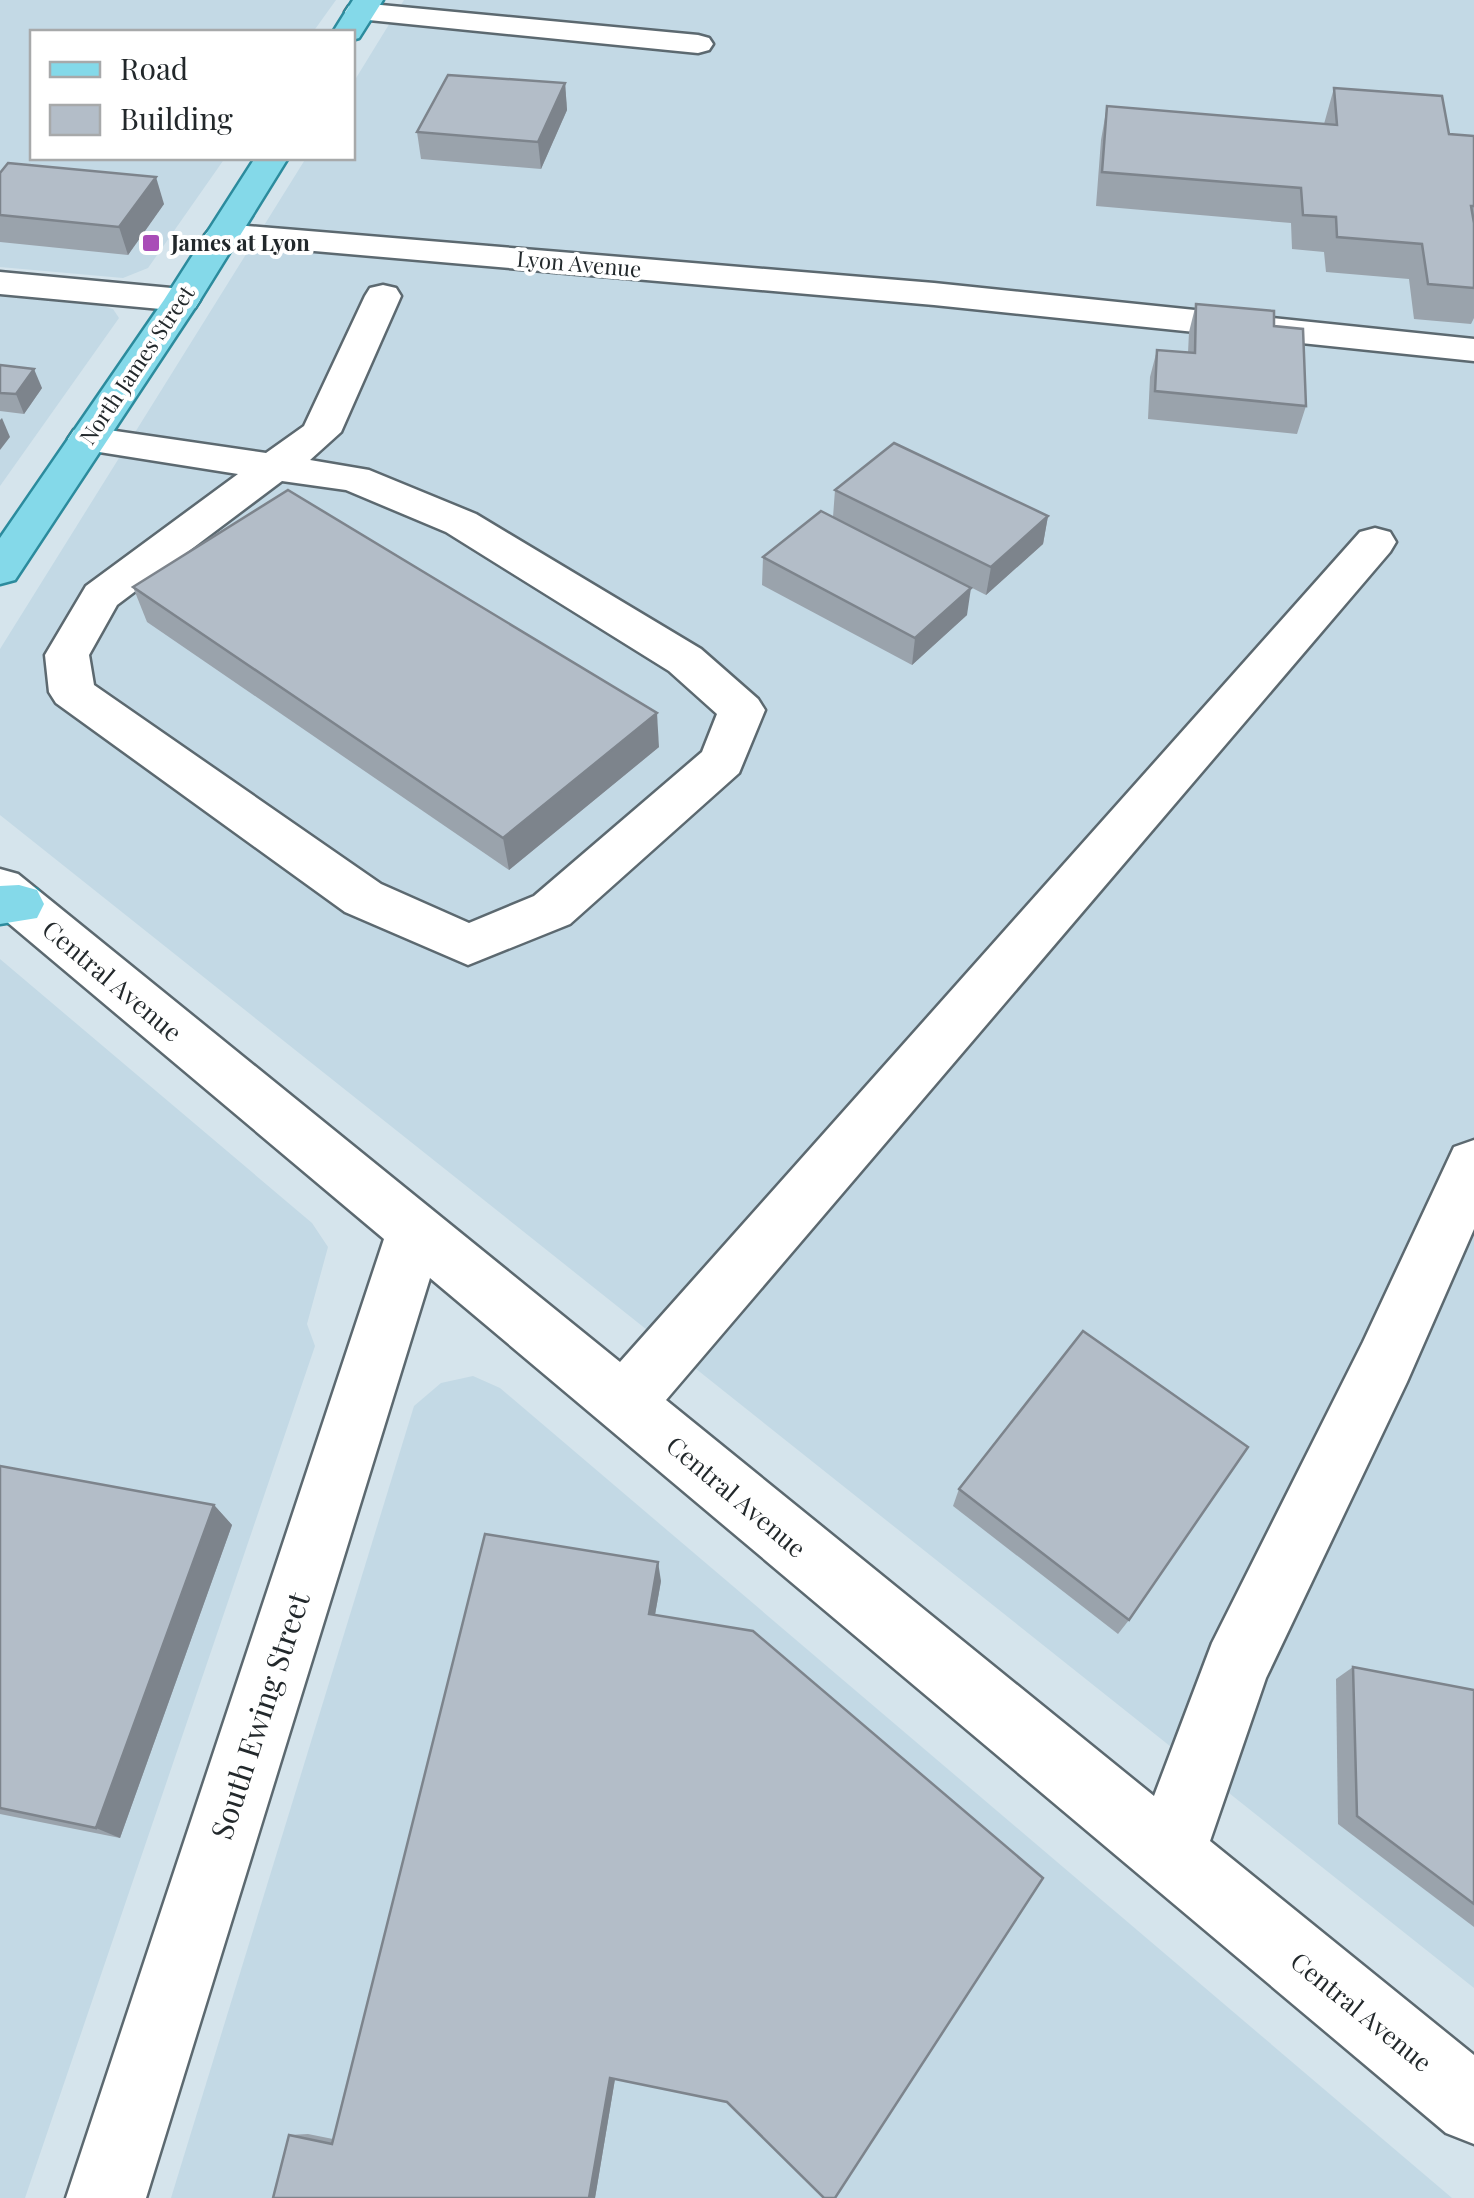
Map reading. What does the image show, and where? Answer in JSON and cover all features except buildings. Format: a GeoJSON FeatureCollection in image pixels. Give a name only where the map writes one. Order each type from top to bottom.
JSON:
{"type":"FeatureCollection","features":[{"type":"Feature","properties":{"kind":"main road","name":"North James Street"},"geometry":{"type":"LineString","coordinates":[[0,570],[182,300],[270,160]]}},
{"type":"Feature","properties":{"kind":"street"},"geometry":{"type":"LineString","coordinates":[[358,15],[698,44]]}},
{"type":"Feature","properties":{"kind":"street","name":"Lyon Avenue"},"geometry":{"type":"LineString","coordinates":[[223,235],[934,294],[1474,350]]}},
{"type":"Feature","properties":{"kind":"street"},"geometry":{"type":"LineString","coordinates":[[0,283],[182,300]]}},
{"type":"Feature","properties":{"kind":"street"},"geometry":{"type":"LineString","coordinates":[[88,439],[277,467],[354,479],[461,523],[685,660],[742,710],[722,761],[552,910],[468,944],[363,898],[72,692],[68,654],[101,596],[277,467],[321,432],[383,296]]}},
{"type":"Feature","properties":{"kind":"street"},"geometry":{"type":"LineString","coordinates":[[623,1404],[1375,542]]}},
{"type":"Feature","properties":{"kind":"street","name":"Central Avenue"},"geometry":{"type":"LineString","coordinates":[[6,899],[1474,2105]]}},
{"type":"Feature","properties":{"kind":"street"},"geometry":{"type":"LineString","coordinates":[[1169,1854],[1236,1667],[1386,1362],[1474,1164]]}},
{"type":"Feature","properties":{"kind":"street","name":"South Ewing Street"},"geometry":{"type":"LineString","coordinates":[[106,2198],[416,1234]]}},
{"type":"Feature","properties":{"kind":"shaded area"},"geometry":{"type":"Polygon","coordinates":[[[0,0],[336,0],[314,30],[30,30],[30,160],[224,160],[148,268],[123,278],[0,267],[0,0]]]}},
{"type":"Feature","properties":{"kind":"shaded area"},"geometry":{"type":"Polygon","coordinates":[[[404,0],[1474,0],[1474,1988],[0,815],[0,649],[305,160],[355,160],[355,80],[404,0]]]}},
{"type":"Feature","properties":{"kind":"shaded area"},"geometry":{"type":"Polygon","coordinates":[[[0,295],[102,306],[113,309],[119,318],[0,486],[0,295]]]}},
{"type":"Feature","properties":{"kind":"shaded area"},"geometry":{"type":"Polygon","coordinates":[[[0,959],[312,1223],[328,1247],[307,1324],[315,1346],[25,2198],[0,2198],[0,959]]]}},
{"type":"Feature","properties":{"kind":"shaded area"},"geometry":{"type":"Polygon","coordinates":[[[473,1376],[500,1388],[1452,2198],[171,2198],[414,1406],[441,1383],[473,1376]]]}},
{"type":"Feature","properties":{"kind":"place","name":"James at Lyon"},"geometry":{"type":"Point","coordinates":[151,243]}}]}
